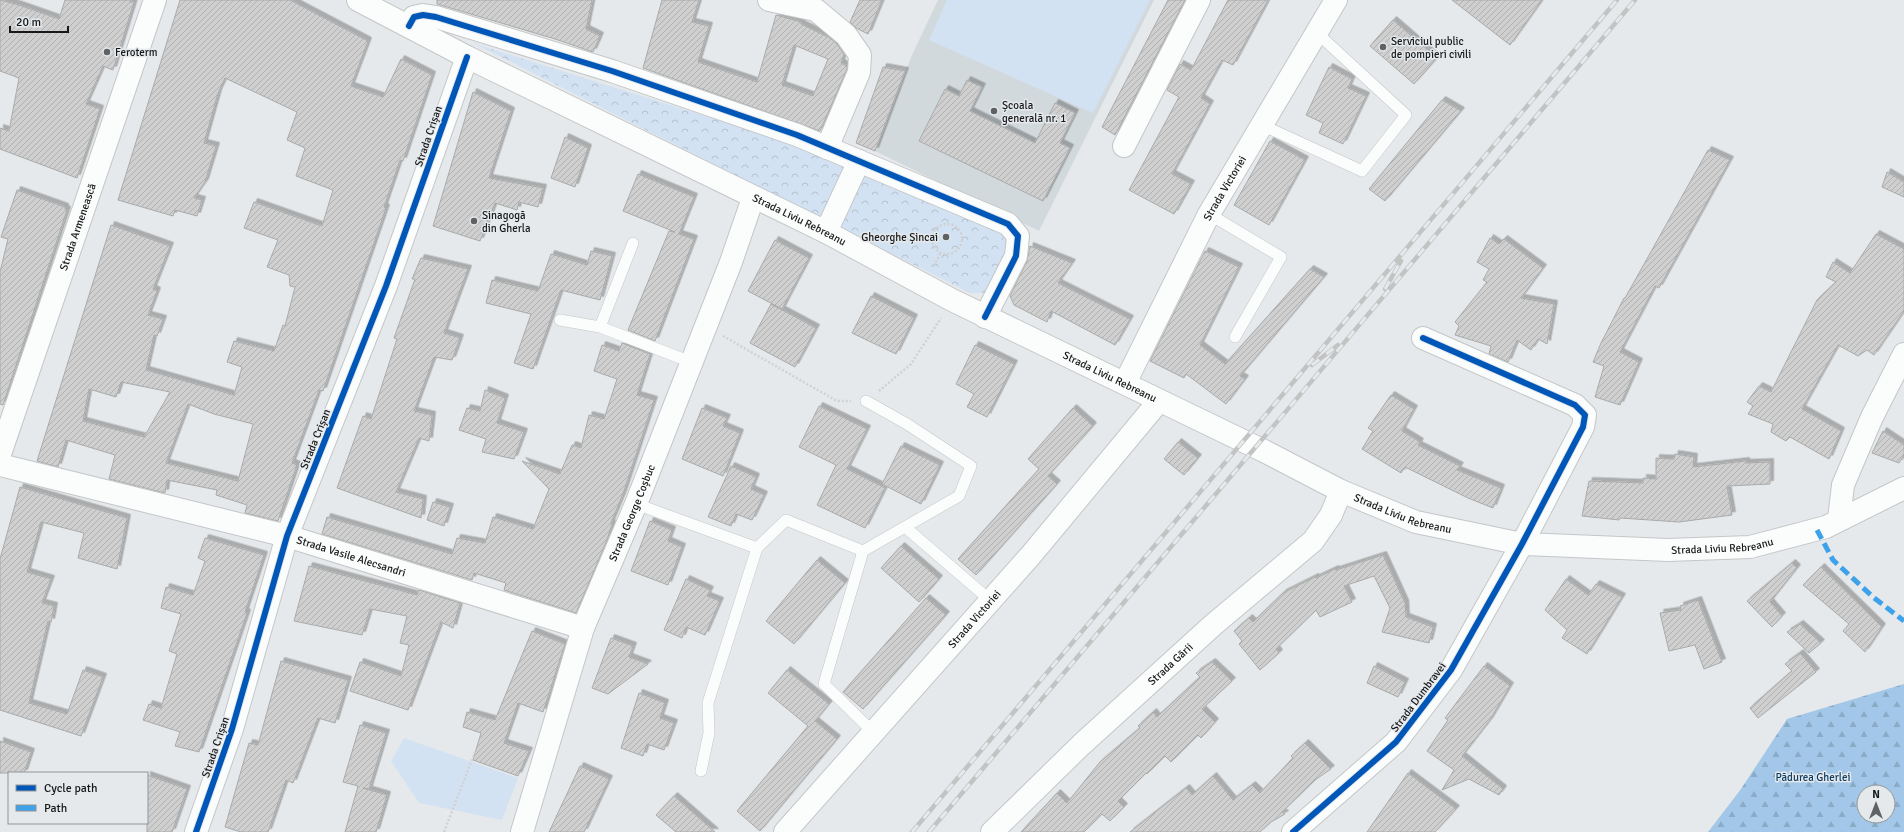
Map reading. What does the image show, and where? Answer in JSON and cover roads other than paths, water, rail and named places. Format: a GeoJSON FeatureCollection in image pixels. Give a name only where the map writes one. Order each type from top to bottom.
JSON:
{"type":"FeatureCollection","features":[{"type":"Feature","properties":{"kind":"street","name":"Strada Armenească"},"geometry":{"type":"LineString","coordinates":[[0,454],[155,0]]}},
{"type":"Feature","properties":{"kind":"street","name":"Strada Liviu Rebreanu"},"geometry":{"type":"LineString","coordinates":[[358,0],[466,57],[639,140],[753,198],[826,232],[985,317],[1264,451],[1340,491],[1416,522],[1522,544],[1668,550],[1750,547],[1817,530],[1904,488]]}},
{"type":"Feature","properties":{"kind":"street"},"geometry":{"type":"LineString","coordinates":[[769,0],[819,5],[846,34],[860,55],[859,72],[827,148]]}},
{"type":"Feature","properties":{"kind":"street"},"geometry":{"type":"LineString","coordinates":[[1124,146],[1199,0]]}},
{"type":"Feature","properties":{"kind":"street","name":"Strada Victoriei"},"geometry":{"type":"LineString","coordinates":[[1125,383],[1209,214],[1336,0]]}},
{"type":"Feature","properties":{"kind":"street"},"geometry":{"type":"LineString","coordinates":[[409,26],[414,17],[423,15],[436,17],[612,71],[797,135],[1008,224],[1018,236],[1016,256],[985,317]]}},
{"type":"Feature","properties":{"kind":"street","name":"Strada Crișan"},"geometry":{"type":"LineString","coordinates":[[196,832],[232,729],[287,536],[386,286],[466,57]]}},
{"type":"Feature","properties":{"kind":"street"},"geometry":{"type":"LineString","coordinates":[[826,232],[859,161]]}},
{"type":"Feature","properties":{"kind":"street","name":"Strada George Coșbuc"},"geometry":{"type":"LineString","coordinates":[[522,832],[583,628],[636,504],[706,326],[753,198]]}},
{"type":"Feature","properties":{"kind":"street","name":"Strada Dumbravei"},"geometry":{"type":"LineString","coordinates":[[1293,832],[1396,742],[1451,670],[1522,544],[1584,427],[1585,415],[1575,405],[1423,338]]}},
{"type":"Feature","properties":{"kind":"street"},"geometry":{"type":"LineString","coordinates":[[1839,519],[1843,484],[1872,417],[1904,354]]}},
{"type":"Feature","properties":{"kind":"street","name":"Strada Victoriei"},"geometry":{"type":"LineString","coordinates":[[785,832],[1031,555],[1159,401]]}},
{"type":"Feature","properties":{"kind":"street","name":"Strada Vasile Alecsandri"},"geometry":{"type":"LineString","coordinates":[[0,465],[287,536],[583,628]]}},
{"type":"Feature","properties":{"kind":"street","name":"Strada Gării"},"geometry":{"type":"LineString","coordinates":[[992,832],[1080,745],[1190,646],[1313,541],[1331,515],[1340,491]]}},
{"type":"Feature","properties":{"kind":"lane"},"geometry":{"type":"LineString","coordinates":[[1262,125],[1362,171],[1406,115],[1317,33]]}},
{"type":"Feature","properties":{"kind":"lane"},"geometry":{"type":"LineString","coordinates":[[1209,214],[1281,257],[1235,337]]}},
{"type":"Feature","properties":{"kind":"lane"},"geometry":{"type":"LineString","coordinates":[[600,327],[633,243]]}},
{"type":"Feature","properties":{"kind":"lane"},"geometry":{"type":"LineString","coordinates":[[560,320],[600,327],[691,362]]}},
{"type":"Feature","properties":{"kind":"lane"},"geometry":{"type":"LineString","coordinates":[[866,400],[907,424],[972,466],[959,496],[863,551],[824,684],[874,733]]}},
{"type":"Feature","properties":{"kind":"lane"},"geometry":{"type":"LineString","coordinates":[[636,504],[757,548]]}},
{"type":"Feature","properties":{"kind":"lane"},"geometry":{"type":"LineString","coordinates":[[701,771],[709,733],[708,703],[757,548],[786,520],[863,551]]}},
{"type":"Feature","properties":{"kind":"lane"},"geometry":{"type":"LineString","coordinates":[[905,527],[991,601]]}},
{"type":"Feature","properties":{"kind":"railway"},"geometry":{"type":"LineString","coordinates":[[912,832],[1617,0]]}},
{"type":"Feature","properties":{"kind":"railway"},"geometry":{"type":"LineString","coordinates":[[929,832],[1635,0]]}},
{"type":"Feature","properties":{"kind":"railway"},"geometry":{"type":"LineString","coordinates":[[1385,289],[1401,261]]}},
{"type":"Feature","properties":{"kind":"railway"},"geometry":{"type":"LineString","coordinates":[[1312,365],[1338,345]]}},
{"type":"Feature","properties":{"kind":"place","name":"Serviciul public de pompieri civili"},"geometry":{"type":"Point","coordinates":[1383,47]}},
{"type":"Feature","properties":{"kind":"place","name":"Feroterm"},"geometry":{"type":"Point","coordinates":[107,52]}},
{"type":"Feature","properties":{"kind":"place","name":"Școala generală nr. 1"},"geometry":{"type":"Point","coordinates":[994,111]}},
{"type":"Feature","properties":{"kind":"place","name":"Sinagogă din Gherla"},"geometry":{"type":"Point","coordinates":[474,221]}},
{"type":"Feature","properties":{"kind":"place","name":"Gheorghe Șincai"},"geometry":{"type":"Point","coordinates":[946,237]}},
{"type":"Feature","properties":{"kind":"park label","name":"Pădurea Gherlei"},"geometry":{"type":"Point","coordinates":[1813,777]}}]}
